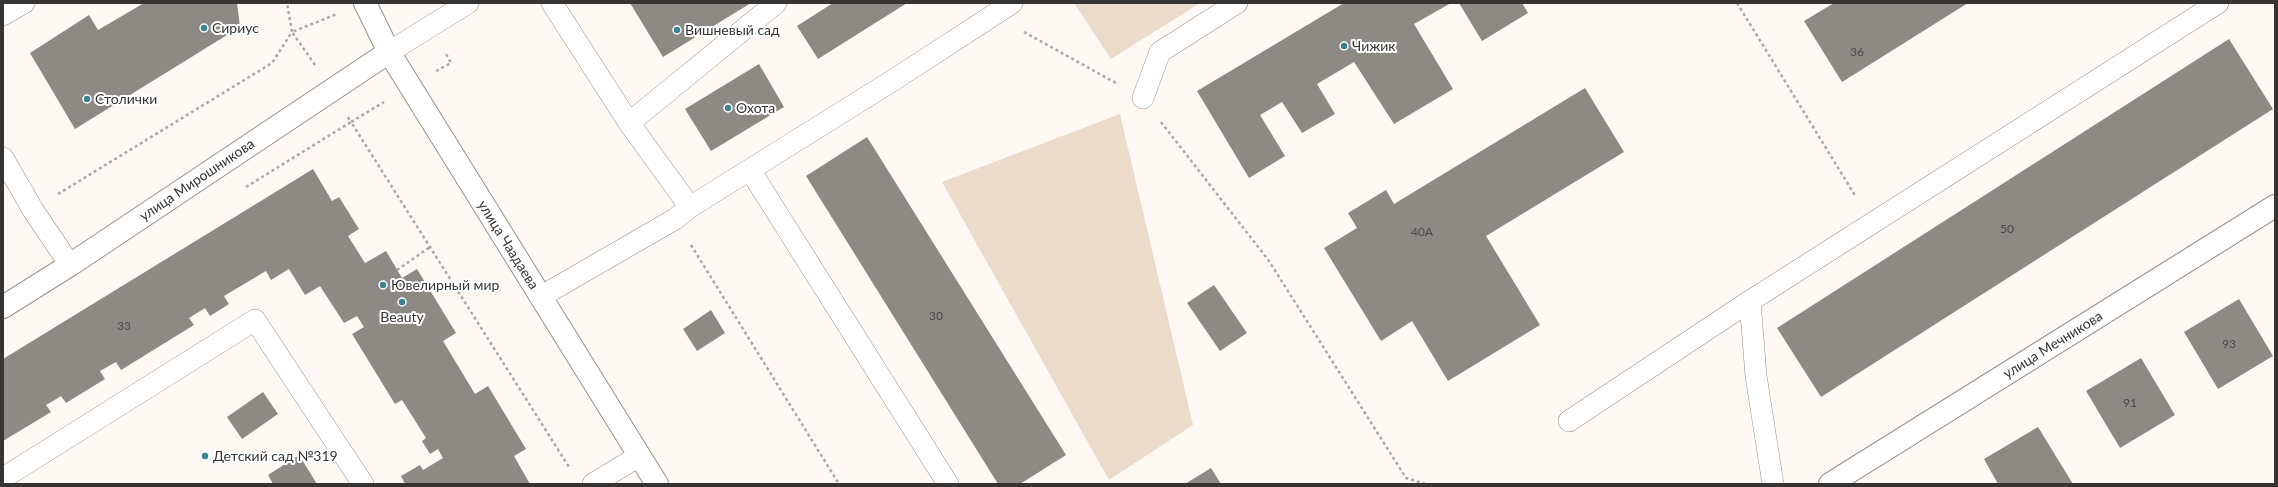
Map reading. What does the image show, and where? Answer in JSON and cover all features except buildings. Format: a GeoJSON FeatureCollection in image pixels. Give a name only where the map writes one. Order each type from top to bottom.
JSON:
{"type":"FeatureCollection","features":[{"type":"Feature","properties":{"kind":"street","name":"улица Чаадаева"},"geometry":{"type":"LineString","coordinates":[[365,3],[389,52],[657,484]]}},
{"type":"Feature","properties":{"kind":"street","name":"улица Мирошникова"},"geometry":{"type":"LineString","coordinates":[[3,307],[70,266],[389,52]]}},
{"type":"Feature","properties":{"kind":"street","name":"улица Мечникова"},"geometry":{"type":"LineString","coordinates":[[1830,484],[2275,206]]}},
{"type":"Feature","properties":{"kind":"lane"},"geometry":{"type":"LineString","coordinates":[[3,16],[24,3]]}},
{"type":"Feature","properties":{"kind":"lane"},"geometry":{"type":"LineString","coordinates":[[389,52],[468,3]]}},
{"type":"Feature","properties":{"kind":"lane"},"geometry":{"type":"LineString","coordinates":[[552,3],[629,123],[682,213]]}},
{"type":"Feature","properties":{"kind":"lane"},"geometry":{"type":"LineString","coordinates":[[629,123],[776,3]]}},
{"type":"Feature","properties":{"kind":"lane"},"geometry":{"type":"LineString","coordinates":[[540,297],[682,213],[750,170],[990,9],[1012,3]]}},
{"type":"Feature","properties":{"kind":"lane"},"geometry":{"type":"LineString","coordinates":[[1143,98],[1160,52],[1237,3]]}},
{"type":"Feature","properties":{"kind":"lane"},"geometry":{"type":"LineString","coordinates":[[1569,421],[1750,301],[2218,3]]}},
{"type":"Feature","properties":{"kind":"lane"},"geometry":{"type":"LineString","coordinates":[[3,158],[33,210],[70,266]]}},
{"type":"Feature","properties":{"kind":"lane"},"geometry":{"type":"LineString","coordinates":[[750,170],[948,484]]}},
{"type":"Feature","properties":{"kind":"lane"},"geometry":{"type":"LineString","coordinates":[[1750,301],[1756,376],[1773,484]]}},
{"type":"Feature","properties":{"kind":"lane"},"geometry":{"type":"LineString","coordinates":[[3,478],[255,320],[363,484]]}},
{"type":"Feature","properties":{"kind":"lane"},"geometry":{"type":"LineString","coordinates":[[593,484],[639,456]]}},
{"type":"Feature","properties":{"kind":"path"},"geometry":{"type":"LineString","coordinates":[[288,3],[292,32]]}},
{"type":"Feature","properties":{"kind":"path"},"geometry":{"type":"LineString","coordinates":[[1737,3],[1873,224]]}},
{"type":"Feature","properties":{"kind":"path"},"geometry":{"type":"LineString","coordinates":[[990,9],[1143,98],[1269,261],[1406,478],[1426,484]]}},
{"type":"Feature","properties":{"kind":"path"},"geometry":{"type":"LineString","coordinates":[[33,210],[272,63],[292,32],[342,12]]}},
{"type":"Feature","properties":{"kind":"path"},"geometry":{"type":"LineString","coordinates":[[244,188],[351,122],[572,471]]}},
{"type":"Feature","properties":{"kind":"path"},"geometry":{"type":"LineString","coordinates":[[682,213],[839,484]]}},
{"type":"Feature","properties":{"kind":"path"},"geometry":{"type":"LineString","coordinates":[[397,270],[430,247]]}},
{"type":"Feature","properties":{"kind":"shaded area"},"geometry":{"type":"Polygon","coordinates":[[[1074,3],[1200,3],[1111,59],[1074,3]]]}},
{"type":"Feature","properties":{"kind":"shaded area"},"geometry":{"type":"Polygon","coordinates":[[[1120,114],[1193,425],[1109,480],[942,182],[1120,114]]]}},
{"type":"Feature","properties":{"kind":"place","name":"Сириус"},"geometry":{"type":"Point","coordinates":[204,28]}},
{"type":"Feature","properties":{"kind":"place","name":"Вишневый сад"},"geometry":{"type":"Point","coordinates":[677,30]}},
{"type":"Feature","properties":{"kind":"place","name":"Чижик"},"geometry":{"type":"Point","coordinates":[1344,46]}},
{"type":"Feature","properties":{"kind":"place","name":"Столички"},"geometry":{"type":"Point","coordinates":[87,99]}},
{"type":"Feature","properties":{"kind":"place","name":"Охота"},"geometry":{"type":"Point","coordinates":[728,108]}},
{"type":"Feature","properties":{"kind":"place","name":"Ювелирный мир"},"geometry":{"type":"Point","coordinates":[383,285]}},
{"type":"Feature","properties":{"kind":"place","name":"Beauty"},"geometry":{"type":"Point","coordinates":[402,302]}},
{"type":"Feature","properties":{"kind":"place","name":"Детский сад №319"},"geometry":{"type":"Point","coordinates":[205,456]}}]}
